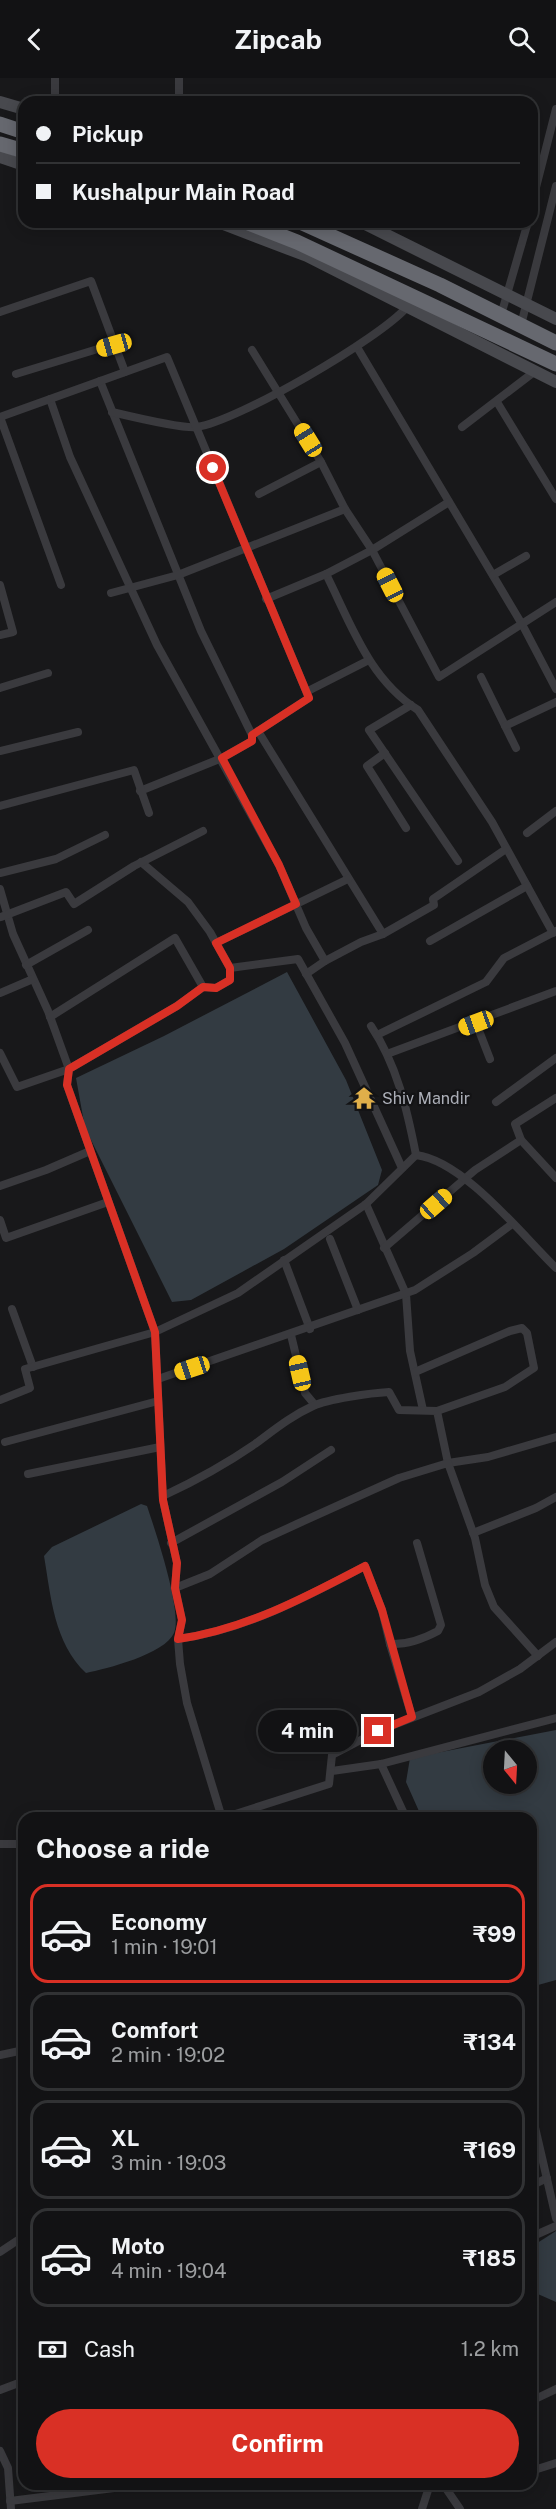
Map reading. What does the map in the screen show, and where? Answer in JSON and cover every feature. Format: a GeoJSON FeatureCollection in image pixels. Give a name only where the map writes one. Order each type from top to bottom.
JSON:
{"type":"FeatureCollection","features":[{"type":"Feature","properties":{"kind":"highway"},"geometry":{"type":"LineString","coordinates":[[0,124],[18,130]]}},
{"type":"Feature","properties":{"kind":"highway"},"geometry":{"type":"LineString","coordinates":[[0,144],[18,149]]}},
{"type":"Feature","properties":{"kind":"highway"},"geometry":{"type":"LineString","coordinates":[[261,228],[297,242],[556,364]]}},
{"type":"Feature","properties":{"kind":"highway"},"geometry":{"type":"LineString","coordinates":[[313,228],[556,343]]}},
{"type":"Feature","properties":{"kind":"street"},"geometry":{"type":"LineString","coordinates":[[55,78],[55,96]]}},
{"type":"Feature","properties":{"kind":"street"},"geometry":{"type":"LineString","coordinates":[[179,78],[179,96]]}},
{"type":"Feature","properties":{"kind":"street"},"geometry":{"type":"LineString","coordinates":[[0,102],[18,107]]}},
{"type":"Feature","properties":{"kind":"street"},"geometry":{"type":"LineString","coordinates":[[538,180],[556,109]]}},
{"type":"Feature","properties":{"kind":"street"},"geometry":{"type":"LineString","coordinates":[[0,157],[18,163]]}},
{"type":"Feature","properties":{"kind":"street"},"geometry":{"type":"LineString","coordinates":[[521,325],[556,186]]}},
{"type":"Feature","properties":{"kind":"street"},"geometry":{"type":"LineString","coordinates":[[234,228],[307,256],[556,382]]}},
{"type":"Feature","properties":{"kind":"street"},"geometry":{"type":"LineString","coordinates":[[373,228],[556,319]]}},
{"type":"Feature","properties":{"kind":"street"},"geometry":{"type":"LineString","coordinates":[[501,315],[526,228]]}},
{"type":"Feature","properties":{"kind":"street"},"geometry":{"type":"LineString","coordinates":[[0,312],[88,280],[96,289],[125,372]]}},
{"type":"Feature","properties":{"kind":"street"},"geometry":{"type":"LineString","coordinates":[[112,412],[197,427],[238,412],[357,346],[406,307]]}},
{"type":"Feature","properties":{"kind":"street"},"geometry":{"type":"LineString","coordinates":[[16,374],[114,345]]}},
{"type":"Feature","properties":{"kind":"street"},"geometry":{"type":"LineString","coordinates":[[357,346],[524,626],[556,689]]}},
{"type":"Feature","properties":{"kind":"street"},"geometry":{"type":"LineString","coordinates":[[252,350],[321,462],[345,509],[372,550],[440,677],[524,626],[556,602]]}},
{"type":"Feature","properties":{"kind":"street"},"geometry":{"type":"LineString","coordinates":[[61,585],[0,417],[166,357],[309,698],[255,733],[252,741],[222,758],[140,791]]}},
{"type":"Feature","properties":{"kind":"street"},"geometry":{"type":"LineString","coordinates":[[462,427],[534,372]]}},
{"type":"Feature","properties":{"kind":"street"},"geometry":{"type":"LineString","coordinates":[[100,381],[201,631],[255,733],[383,934]]}},
{"type":"Feature","properties":{"kind":"street"},"geometry":{"type":"LineString","coordinates":[[50,399],[70,457],[156,645],[222,758],[279,865],[325,961]]}},
{"type":"Feature","properties":{"kind":"street"},"geometry":{"type":"LineString","coordinates":[[497,402],[556,499]]}},
{"type":"Feature","properties":{"kind":"street"},"geometry":{"type":"LineString","coordinates":[[260,494],[321,462]]}},
{"type":"Feature","properties":{"kind":"street"},"geometry":{"type":"LineString","coordinates":[[266,599],[326,574],[372,550],[448,502]]}},
{"type":"Feature","properties":{"kind":"street"},"geometry":{"type":"LineString","coordinates":[[111,593],[178,575],[245,547],[292,532],[345,509]]}},
{"type":"Feature","properties":{"kind":"street"},"geometry":{"type":"LineString","coordinates":[[493,575],[526,556]]}},
{"type":"Feature","properties":{"kind":"street"},"geometry":{"type":"LineString","coordinates":[[326,574],[379,676],[418,710],[452,759],[555,932],[504,958],[486,982],[377,1035]]}},
{"type":"Feature","properties":{"kind":"street"},"geometry":{"type":"LineString","coordinates":[[0,585],[13,632],[0,635]]}},
{"type":"Feature","properties":{"kind":"street"},"geometry":{"type":"LineString","coordinates":[[308,691],[369,660]]}},
{"type":"Feature","properties":{"kind":"street"},"geometry":{"type":"LineString","coordinates":[[0,688],[48,673]]}},
{"type":"Feature","properties":{"kind":"street"},"geometry":{"type":"LineString","coordinates":[[482,676],[516,748]]}},
{"type":"Feature","properties":{"kind":"street"},"geometry":{"type":"LineString","coordinates":[[505,726],[556,702]]}},
{"type":"Feature","properties":{"kind":"street"},"geometry":{"type":"LineString","coordinates":[[411,705],[369,730],[458,861]]}},
{"type":"Feature","properties":{"kind":"street"},"geometry":{"type":"LineString","coordinates":[[0,751],[78,732]]}},
{"type":"Feature","properties":{"kind":"street"},"geometry":{"type":"LineString","coordinates":[[385,753],[367,766],[406,828]]}},
{"type":"Feature","properties":{"kind":"street"},"geometry":{"type":"LineString","coordinates":[[0,806],[134,770],[149,813]]}},
{"type":"Feature","properties":{"kind":"street"},"geometry":{"type":"LineString","coordinates":[[527,833],[556,811]]}},
{"type":"Feature","properties":{"kind":"street"},"geometry":{"type":"LineString","coordinates":[[3,916],[66,892],[74,904],[141,862],[204,831]]}},
{"type":"Feature","properties":{"kind":"street"},"geometry":{"type":"LineString","coordinates":[[0,873],[56,859],[105,835]]}},
{"type":"Feature","properties":{"kind":"street"},"geometry":{"type":"LineString","coordinates":[[306,974],[325,961],[383,934],[434,906],[433,898],[506,849]]}},
{"type":"Feature","properties":{"kind":"street"},"geometry":{"type":"LineString","coordinates":[[0,1053],[16,1087],[69,1069],[177,1006],[203,987],[216,988],[230,980],[230,968],[188,902],[141,862]]}},
{"type":"Feature","properties":{"kind":"street"},"geometry":{"type":"LineString","coordinates":[[216,943],[348,879]]}},
{"type":"Feature","properties":{"kind":"street"},"geometry":{"type":"LineString","coordinates":[[430,941],[527,886]]}},
{"type":"Feature","properties":{"kind":"street"},"geometry":{"type":"LineString","coordinates":[[0,889],[3,916],[50,1017],[69,1069],[67,1085],[155,1332],[163,1496],[177,1563],[175,1588],[182,1620],[178,1639],[188,1704],[221,1812]]}},
{"type":"Feature","properties":{"kind":"street"},"geometry":{"type":"LineString","coordinates":[[26,965],[88,930]]}},
{"type":"Feature","properties":{"kind":"street"},"geometry":{"type":"LineString","coordinates":[[50,1017],[175,938],[203,987]]}},
{"type":"Feature","properties":{"kind":"street"},"geometry":{"type":"LineString","coordinates":[[230,968],[298,959],[345,1043],[402,1168]]}},
{"type":"Feature","properties":{"kind":"street"},"geometry":{"type":"LineString","coordinates":[[0,993],[33,979]]}},
{"type":"Feature","properties":{"kind":"street"},"geometry":{"type":"LineString","coordinates":[[387,1054],[476,1023],[556,991]]}},
{"type":"Feature","properties":{"kind":"street"},"geometry":{"type":"LineString","coordinates":[[476,1023],[490,1059]]}},
{"type":"Feature","properties":{"kind":"street"},"geometry":{"type":"LineString","coordinates":[[371,1026],[387,1054],[405,1097],[416,1155]]}},
{"type":"Feature","properties":{"kind":"street"},"geometry":{"type":"LineString","coordinates":[[496,1102],[556,1058]]}},
{"type":"Feature","properties":{"kind":"street"},"geometry":{"type":"LineString","coordinates":[[556,1098],[515,1124],[521,1140],[556,1178]]}},
{"type":"Feature","properties":{"kind":"street"},"geometry":{"type":"LineString","coordinates":[[384,1248],[466,1178],[521,1140]]}},
{"type":"Feature","properties":{"kind":"street"},"geometry":{"type":"LineString","coordinates":[[0,1186],[46,1170],[90,1150]]}},
{"type":"Feature","properties":{"kind":"street"},"geometry":{"type":"LineString","coordinates":[[0,1400],[30,1388],[25,1370],[33,1366],[155,1332],[238,1293],[366,1204],[416,1155]]}},
{"type":"Feature","properties":{"kind":"street"},"geometry":{"type":"LineString","coordinates":[[416,1155],[431,1157],[466,1178],[556,1268]]}},
{"type":"Feature","properties":{"kind":"street"},"geometry":{"type":"LineString","coordinates":[[0,1220],[6,1238],[108,1202]]}},
{"type":"Feature","properties":{"kind":"street"},"geometry":{"type":"LineString","coordinates":[[366,1204],[406,1293],[415,1372],[423,1410]]}},
{"type":"Feature","properties":{"kind":"street"},"geometry":{"type":"LineString","coordinates":[[158,1379],[309,1329],[406,1293],[429,1282],[512,1224]]}},
{"type":"Feature","properties":{"kind":"street"},"geometry":{"type":"LineString","coordinates":[[330,1239],[358,1310]]}},
{"type":"Feature","properties":{"kind":"street"},"geometry":{"type":"LineString","coordinates":[[284,1260],[309,1329]]}},
{"type":"Feature","properties":{"kind":"street"},"geometry":{"type":"LineString","coordinates":[[12,1309],[33,1366]]}},
{"type":"Feature","properties":{"kind":"street"},"geometry":{"type":"LineString","coordinates":[[163,1496],[220,1466],[256,1443],[282,1422],[315,1405],[389,1392],[399,1410],[436,1411],[505,1387],[534,1368],[527,1334],[522,1328],[415,1372]]}},
{"type":"Feature","properties":{"kind":"street"},"geometry":{"type":"LineString","coordinates":[[291,1335],[305,1393],[315,1405]]}},
{"type":"Feature","properties":{"kind":"street"},"geometry":{"type":"LineString","coordinates":[[6,1442],[158,1401]]}},
{"type":"Feature","properties":{"kind":"street"},"geometry":{"type":"LineString","coordinates":[[436,1411],[448,1463],[473,1533],[494,1607],[538,1656]]}},
{"type":"Feature","properties":{"kind":"street"},"geometry":{"type":"LineString","coordinates":[[175,1588],[210,1574],[262,1540],[399,1478],[448,1463],[488,1457],[556,1437]]}},
{"type":"Feature","properties":{"kind":"street"},"geometry":{"type":"LineString","coordinates":[[28,1474],[160,1447]]}},
{"type":"Feature","properties":{"kind":"street"},"geometry":{"type":"LineString","coordinates":[[171,1543],[282,1482],[331,1450]]}},
{"type":"Feature","properties":{"kind":"street"},"geometry":{"type":"LineString","coordinates":[[473,1533],[536,1508],[556,1497]]}},
{"type":"Feature","properties":{"kind":"street"},"geometry":{"type":"LineString","coordinates":[[390,1644],[404,1645],[431,1635],[438,1631],[441,1625],[417,1543]]}},
{"type":"Feature","properties":{"kind":"street"},"geometry":{"type":"LineString","coordinates":[[178,1639],[202,1635],[273,1611],[313,1594],[365,1566],[382,1610],[412,1717]]}},
{"type":"Feature","properties":{"kind":"street"},"geometry":{"type":"LineString","coordinates":[[242,1812],[329,1784],[332,1755],[412,1717],[479,1692],[538,1656],[556,1642]]}},
{"type":"Feature","properties":{"kind":"street"},"geometry":{"type":"LineString","coordinates":[[332,1772],[381,1764],[556,1718]]}},
{"type":"Feature","properties":{"kind":"street"},"geometry":{"type":"LineString","coordinates":[[381,1764],[403,1812]]}},
{"type":"Feature","properties":{"kind":"street"},"geometry":{"type":"LineString","coordinates":[[0,1844],[18,1844]]}},
{"type":"Feature","properties":{"kind":"street"},"geometry":{"type":"LineString","coordinates":[[0,2055],[18,2051]]}},
{"type":"Feature","properties":{"kind":"street"},"geometry":{"type":"LineString","coordinates":[[537,2150],[547,2178],[556,2218]]}},
{"type":"Feature","properties":{"kind":"street"},"geometry":{"type":"LineString","coordinates":[[537,2183],[547,2178]]}},
{"type":"Feature","properties":{"kind":"street"},"geometry":{"type":"LineString","coordinates":[[537,2234],[556,2226]]}},
{"type":"Feature","properties":{"kind":"street"},"geometry":{"type":"LineString","coordinates":[[0,2252],[18,2240]]}},
{"type":"Feature","properties":{"kind":"street"},"geometry":{"type":"LineString","coordinates":[[0,2390],[18,2383]]}},
{"type":"Feature","properties":{"kind":"street"},"geometry":{"type":"LineString","coordinates":[[537,2398],[556,2389]]}},
{"type":"Feature","properties":{"kind":"street"},"geometry":{"type":"LineString","coordinates":[[0,2451],[8,2468],[10,2505],[107,2490]]}},
{"type":"Feature","properties":{"kind":"street"},"geometry":{"type":"LineString","coordinates":[[537,2469],[556,2463]]}},
{"type":"Feature","properties":{"kind":"street"},"geometry":{"type":"LineString","coordinates":[[422,2509],[428,2490]]}},
{"type":"Feature","properties":{"kind":"street"},"geometry":{"type":"LineString","coordinates":[[446,2490],[460,2509]]}},
{"type":"Feature","properties":{"kind":"shaded area"},"geometry":{"type":"Polygon","coordinates":[[[287,972],[346,1080],[382,1170],[378,1185],[284,1249],[191,1300],[172,1302],[85,1128],[76,1078],[164,1036],[287,972]]]}},
{"type":"Feature","properties":{"kind":"shaded area"},"geometry":{"type":"Polygon","coordinates":[[[141,1504],[147,1506],[172,1590],[176,1622],[174,1633],[159,1648],[147,1654],[86,1673],[75,1661],[60,1634],[44,1556],[52,1547],[141,1504]]]}},
{"type":"Feature","properties":{"kind":"shaded area"},"geometry":{"type":"Polygon","coordinates":[[[556,1730],[556,1980],[537,1985],[537,1812],[419,1812],[406,1782],[410,1758],[483,1744],[483,1794],[537,1794],[537,1740],[504,1740],[556,1730]]]}},
{"type":"Feature","properties":{"kind":"shaded area"},"geometry":{"type":"Polygon","coordinates":[[[556,2231],[556,2302],[537,2294],[537,2243],[556,2231]]]}},
{"type":"Feature","properties":{"kind":"place","name":"Shiv Mandir"},"geometry":{"type":"Point","coordinates":[364,1098]}},
{"type":"Feature","properties":{"kind":"route"},"geometry":{"type":"LineString","coordinates":[[213,468],[255,572],[308,691],[309,698],[252,735],[252,741],[222,758],[279,865],[296,904],[216,943],[230,968],[230,980],[216,988],[203,987],[177,1006],[69,1069],[67,1085],[155,1332],[163,1500],[167,1529],[177,1563],[175,1588],[182,1620],[178,1639],[202,1635],[273,1611],[313,1594],[365,1566],[382,1610],[412,1717],[378,1731]]}}]}
